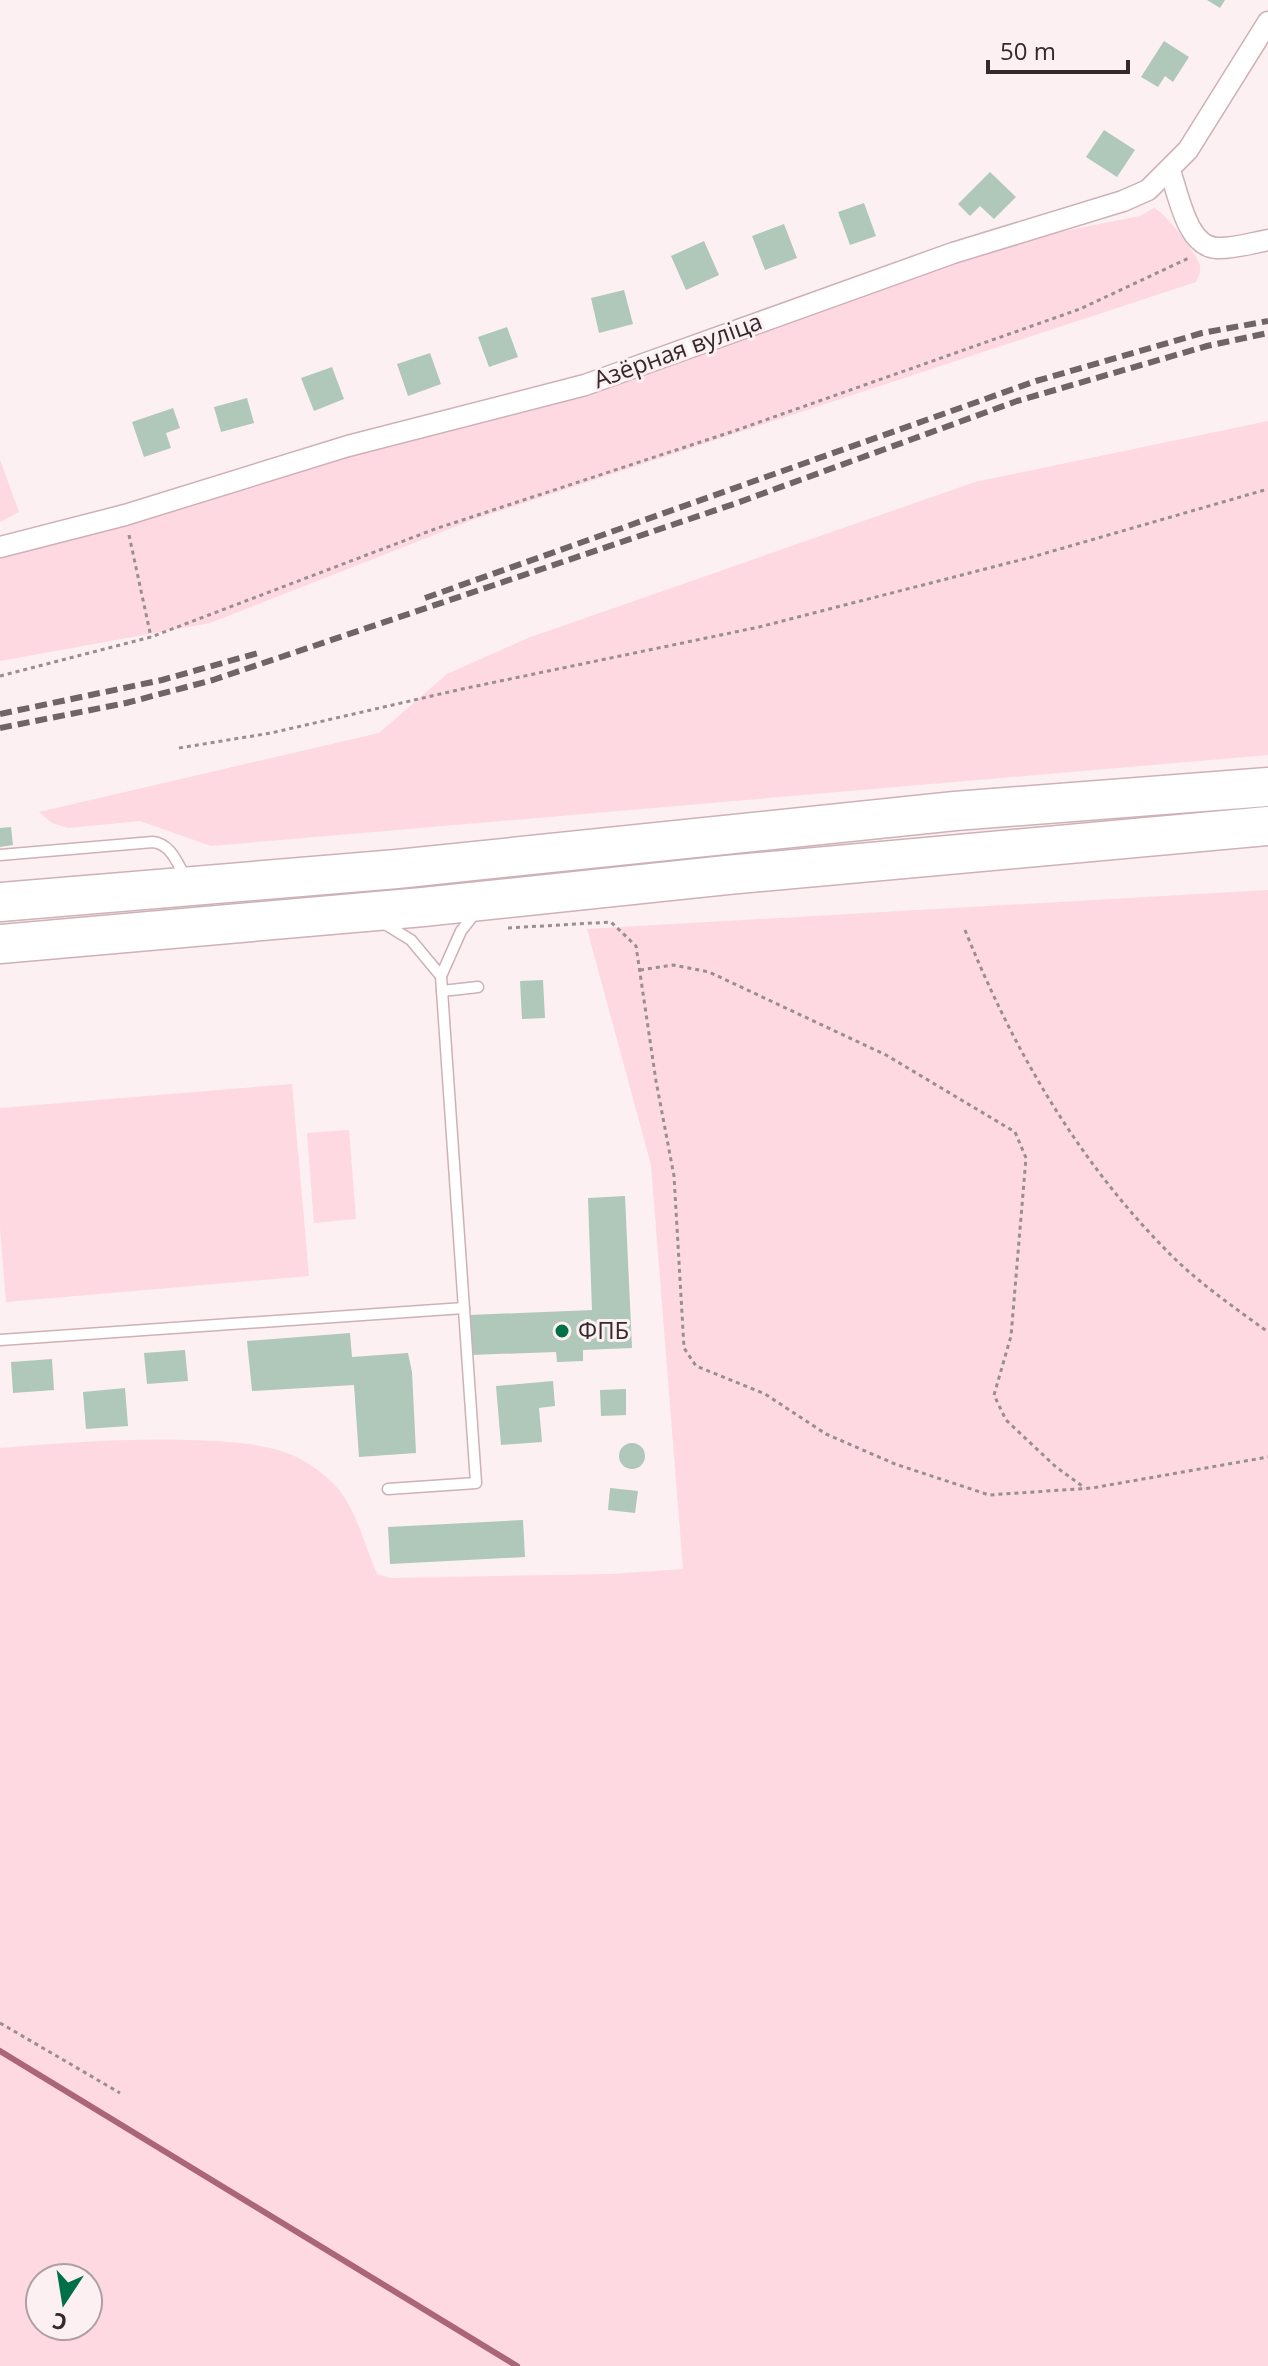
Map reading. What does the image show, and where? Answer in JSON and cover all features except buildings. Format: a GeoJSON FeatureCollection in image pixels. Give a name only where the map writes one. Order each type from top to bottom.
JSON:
{"type":"FeatureCollection","features":[{"type":"Feature","properties":{"kind":"highway"},"geometry":{"type":"LineString","coordinates":[[0,902],[397,869],[955,811],[1268,787]]}},
{"type":"Feature","properties":{"kind":"highway"},"geometry":{"type":"LineString","coordinates":[[0,944],[360,912],[496,914],[1268,826]]}},
{"type":"Feature","properties":{"kind":"street","name":"Азёрная вуліца"},"geometry":{"type":"LineString","coordinates":[[0,547],[125,515],[348,446],[585,385],[965,248],[1123,201],[1148,190],[1188,150],[1268,22]]}},
{"type":"Feature","properties":{"kind":"street"},"geometry":{"type":"LineString","coordinates":[[1170,171],[1193,235],[1202,245],[1218,249],[1268,240]]}},
{"type":"Feature","properties":{"kind":"lane"},"geometry":{"type":"LineString","coordinates":[[0,855],[163,843],[190,886]]}},
{"type":"Feature","properties":{"kind":"lane"},"geometry":{"type":"LineString","coordinates":[[360,912],[398,930],[411,940],[441,976]]}},
{"type":"Feature","properties":{"kind":"lane"},"geometry":{"type":"LineString","coordinates":[[388,1489],[476,1483],[441,976],[461,931],[496,914]]}},
{"type":"Feature","properties":{"kind":"lane"},"geometry":{"type":"LineString","coordinates":[[442,991],[478,987]]}},
{"type":"Feature","properties":{"kind":"lane"},"geometry":{"type":"LineString","coordinates":[[0,1340],[464,1308]]}},
{"type":"Feature","properties":{"kind":"path"},"geometry":{"type":"LineString","coordinates":[[0,676],[151,637],[435,529],[734,431],[1080,309],[1184,260],[1218,249]]}},
{"type":"Feature","properties":{"kind":"path"},"geometry":{"type":"LineString","coordinates":[[179,748],[271,733],[462,689],[759,627],[1032,557],[1268,489]]}},
{"type":"Feature","properties":{"kind":"path"},"geometry":{"type":"LineString","coordinates":[[125,515],[151,637]]}},
{"type":"Feature","properties":{"kind":"path"},"geometry":{"type":"LineString","coordinates":[[496,914],[611,922],[636,946],[674,1176],[684,1348],[696,1366],[765,1394],[840,1440],[895,1464],[989,1495],[1085,1488],[1268,1457]]}},
{"type":"Feature","properties":{"kind":"path"},"geometry":{"type":"LineString","coordinates":[[965,930],[1014,1040],[1074,1140],[1169,1254],[1268,1332]]}},
{"type":"Feature","properties":{"kind":"path"},"geometry":{"type":"LineString","coordinates":[[640,970],[673,965],[709,972],[886,1055],[1015,1132],[1026,1158],[1011,1336],[994,1395],[1006,1420],[1056,1467],[1085,1488]]}},
{"type":"Feature","properties":{"kind":"path"},"geometry":{"type":"LineString","coordinates":[[0,2023],[120,2093]]}},
{"type":"Feature","properties":{"kind":"shaded area"},"geometry":{"type":"Polygon","coordinates":[[[1154,208],[1172,224],[1196,257],[1200,272],[1196,282],[475,519],[210,623],[0,661],[0,547],[585,385],[953,253],[1140,216],[1154,208]]]}},
{"type":"Feature","properties":{"kind":"shaded area"},"geometry":{"type":"Polygon","coordinates":[[[1268,421],[1268,755],[211,846],[140,821],[68,828],[52,823],[39,812],[379,733],[447,674],[528,638],[975,482],[1268,421]]]}},
{"type":"Feature","properties":{"kind":"shaded area"},"geometry":{"type":"Polygon","coordinates":[[[0,460],[19,512],[0,522],[0,460]]]}},
{"type":"Feature","properties":{"kind":"shaded area"},"geometry":{"type":"Polygon","coordinates":[[[1268,890],[1268,2366],[0,2366],[0,1448],[94,1441],[165,1440],[242,1443],[283,1452],[310,1465],[340,1491],[377,1574],[391,1578],[611,1574],[683,1569],[651,1165],[587,929],[1268,890]]]}},
{"type":"Feature","properties":{"kind":"shaded area"},"geometry":{"type":"Polygon","coordinates":[[[292,1084],[309,1276],[6,1302],[0,1228],[0,1108],[292,1084]]]}},
{"type":"Feature","properties":{"kind":"shaded area"},"geometry":{"type":"Polygon","coordinates":[[[349,1130],[356,1219],[314,1223],[307,1133],[349,1130]]]}},
{"type":"Feature","properties":{"kind":"waterway"},"geometry":{"type":"LineString","coordinates":[[0,2051],[517,2366]]}},
{"type":"Feature","properties":{"kind":"railway"},"geometry":{"type":"LineString","coordinates":[[425,598],[1036,381],[1202,333],[1268,321]]}},
{"type":"Feature","properties":{"kind":"railway"},"geometry":{"type":"LineString","coordinates":[[0,728],[126,703],[213,680],[734,504],[1017,401],[1207,346],[1268,333]]}},
{"type":"Feature","properties":{"kind":"railway"},"geometry":{"type":"LineString","coordinates":[[0,714],[162,680],[258,653]]}},
{"type":"Feature","properties":{"kind":"place","name":"ФПБ"},"geometry":{"type":"Point","coordinates":[562,1331]}}]}
